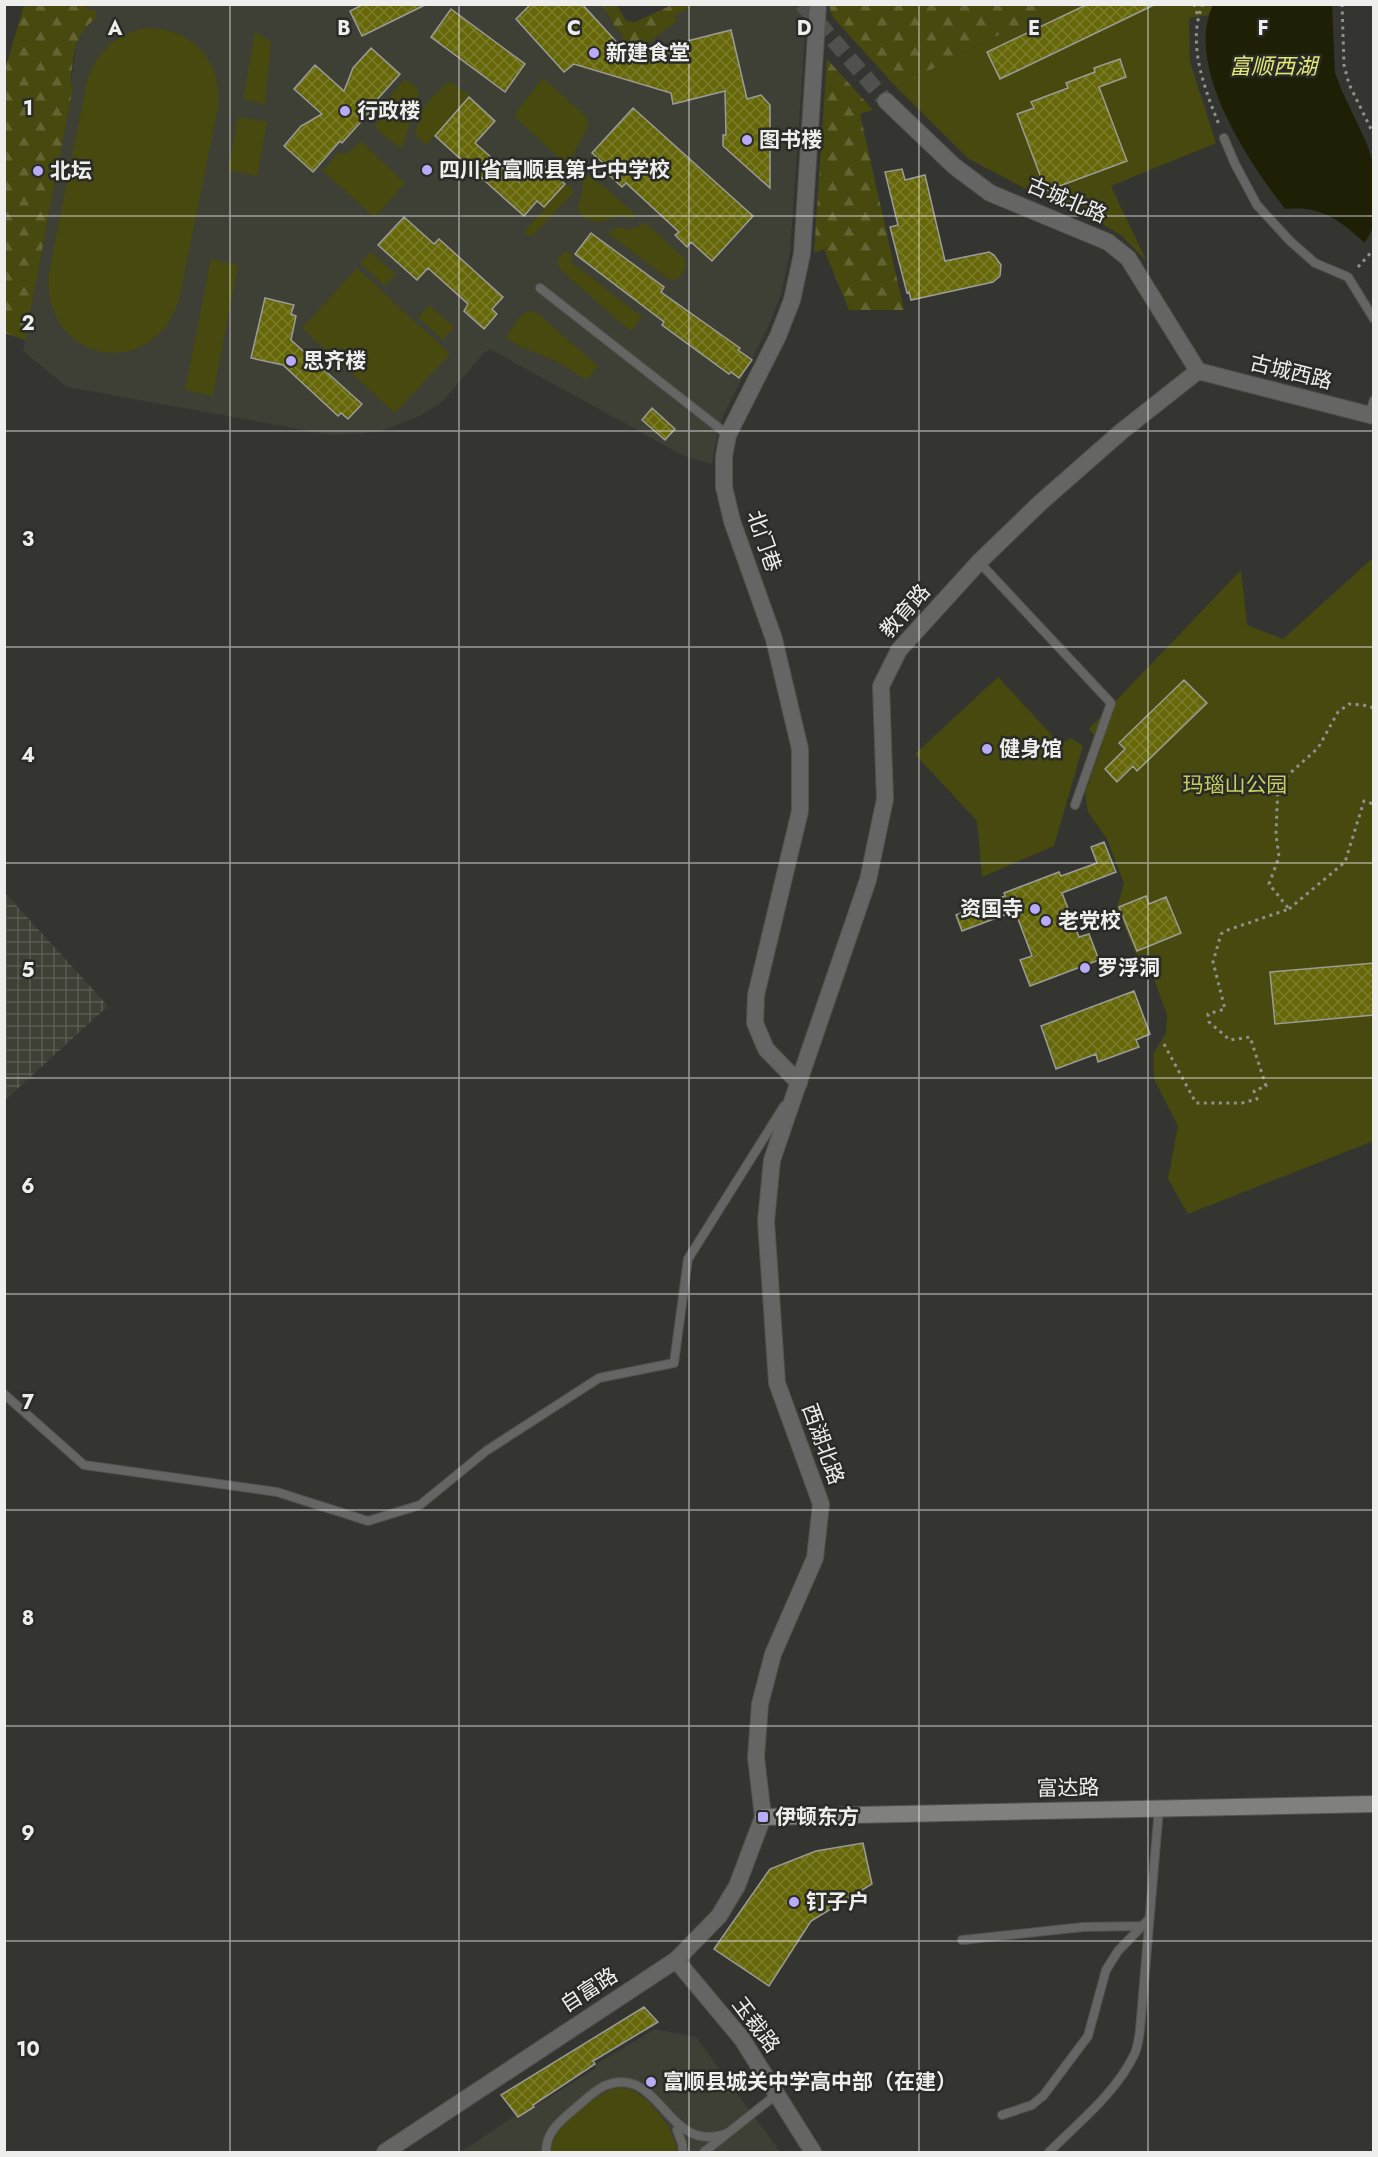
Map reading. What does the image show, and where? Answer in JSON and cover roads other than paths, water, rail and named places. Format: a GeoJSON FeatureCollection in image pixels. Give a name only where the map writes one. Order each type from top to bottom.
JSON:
{"type":"FeatureCollection","features":[{"type":"Feature","properties":{"kind":"main road","name":"富达路"},"geometry":{"type":"LineString","coordinates":[[763,1816],[1374,1804]]}},
{"type":"Feature","properties":{"kind":"street","name":"北门巷"},"geometry":{"type":"LineString","coordinates":[[799,1083],[766,1049],[755,1023],[756,995],[800,811],[800,749],[774,639],[732,521],[724,487],[724,456],[728,435],[777,336],[792,300],[802,254],[818,4]]}},
{"type":"Feature","properties":{"kind":"street","name":"古城北路"},"geometry":{"type":"LineString","coordinates":[[886,100],[954,166],[990,193],[1108,242],[1128,258],[1198,371]]}},
{"type":"Feature","properties":{"kind":"street","name":"古城西路"},"geometry":{"type":"LineString","coordinates":[[1198,371],[1372,410]]}},
{"type":"Feature","properties":{"kind":"street","name":"教育路"},"geometry":{"type":"LineString","coordinates":[[799,1083],[868,880],[885,799],[881,686],[899,650],[979,562],[1040,503],[1122,430],[1198,371]]}},
{"type":"Feature","properties":{"kind":"street","name":"西湖北路"},"geometry":{"type":"LineString","coordinates":[[763,1816],[756,1757],[760,1704],[773,1654],[815,1558],[821,1504],[777,1383],[765,1221],[772,1160],[799,1083]]}},
{"type":"Feature","properties":{"kind":"street","name":"自富路"},"geometry":{"type":"LineString","coordinates":[[385,2152],[676,1960],[719,1916],[737,1886],[763,1816]]}},
{"type":"Feature","properties":{"kind":"street","name":"玉裁路"},"geometry":{"type":"LineString","coordinates":[[676,1960],[742,2039],[813,2152]]}},
{"type":"Feature","properties":{"kind":"lane"},"geometry":{"type":"LineString","coordinates":[[1224,138],[1234,164],[1257,204],[1290,241],[1315,263],[1348,277],[1374,319]]}},
{"type":"Feature","properties":{"kind":"lane"},"geometry":{"type":"LineString","coordinates":[[540,288],[728,435]]}},
{"type":"Feature","properties":{"kind":"lane"},"geometry":{"type":"LineString","coordinates":[[979,562],[1111,703],[1075,805]]}},
{"type":"Feature","properties":{"kind":"lane"},"geometry":{"type":"LineString","coordinates":[[4,1395],[84,1466],[277,1492],[368,1521],[420,1505],[486,1450],[598,1378],[674,1363],[688,1259],[799,1083]]}},
{"type":"Feature","properties":{"kind":"lane"},"geometry":{"type":"LineString","coordinates":[[1049,2152],[1100,2101],[1121,2076],[1136,2052],[1140,2030],[1159,1809]]}},
{"type":"Feature","properties":{"kind":"lane"},"geometry":{"type":"LineString","coordinates":[[1002,2115],[1032,2104],[1043,2096],[1088,2036],[1106,1970],[1118,1951],[1149,1919]]}},
{"type":"Feature","properties":{"kind":"lane"},"geometry":{"type":"LineString","coordinates":[[962,1940],[1083,1927],[1142,1926]]}},
{"type":"Feature","properties":{"kind":"lane"},"geometry":{"type":"LineString","coordinates":[[546,2152],[550,2134],[560,2121],[596,2091],[618,2083],[632,2084],[645,2092],[677,2129],[689,2137],[701,2140],[713,2139],[728,2133]]}},
{"type":"Feature","properties":{"kind":"lane"},"geometry":{"type":"LineString","coordinates":[[704,2152],[777,2094]]}},
{"type":"Feature","properties":{"kind":"lane"},"geometry":{"type":"LineString","coordinates":[[677,2129],[683,2152]]}},
{"type":"Feature","properties":{"kind":"water","name":"富顺西湖"},"geometry":{"type":"Polygon","coordinates":[[[1213,5],[1332,5],[1335,73],[1367,144],[1373,163],[1373,227],[1365,243],[1347,227],[1329,216],[1309,209],[1285,209],[1254,165],[1224,112],[1213,84],[1207,56],[1206,29],[1213,5]]]}},
{"type":"Feature","properties":{"kind":"tunnel"},"geometry":{"type":"LineString","coordinates":[[802,4],[886,101]]}},
{"type":"Feature","properties":{"kind":"place","name":"新建食堂"},"geometry":{"type":"Point","coordinates":[594,53]}},
{"type":"Feature","properties":{"kind":"place","name":"行政楼"},"geometry":{"type":"Point","coordinates":[345,111]}},
{"type":"Feature","properties":{"kind":"place","name":"图书楼"},"geometry":{"type":"Point","coordinates":[747,140]}},
{"type":"Feature","properties":{"kind":"place","name":"四川省富顺县第七中学校"},"geometry":{"type":"Point","coordinates":[427,170]}},
{"type":"Feature","properties":{"kind":"place","name":"北坛"},"geometry":{"type":"Point","coordinates":[38,171]}},
{"type":"Feature","properties":{"kind":"place","name":"思齐楼"},"geometry":{"type":"Point","coordinates":[291,361]}},
{"type":"Feature","properties":{"kind":"place","name":"健身馆"},"geometry":{"type":"Point","coordinates":[987,749]}},
{"type":"Feature","properties":{"kind":"place","name":"资国寺"},"geometry":{"type":"Point","coordinates":[1035,909]}},
{"type":"Feature","properties":{"kind":"place","name":"老党校"},"geometry":{"type":"Point","coordinates":[1046,921]}},
{"type":"Feature","properties":{"kind":"place","name":"罗浮洞"},"geometry":{"type":"Point","coordinates":[1085,968]}},
{"type":"Feature","properties":{"kind":"place","name":"伊顿东方"},"geometry":{"type":"Point","coordinates":[763,1817]}},
{"type":"Feature","properties":{"kind":"place","name":"钉子户"},"geometry":{"type":"Point","coordinates":[794,1902]}},
{"type":"Feature","properties":{"kind":"place","name":"富顺县城关中学高中部（在建）"},"geometry":{"type":"Point","coordinates":[651,2082]}},
{"type":"Feature","properties":{"kind":"park label","name":"玛瑙山公园"},"geometry":{"type":"Point","coordinates":[1235,785]}}]}
